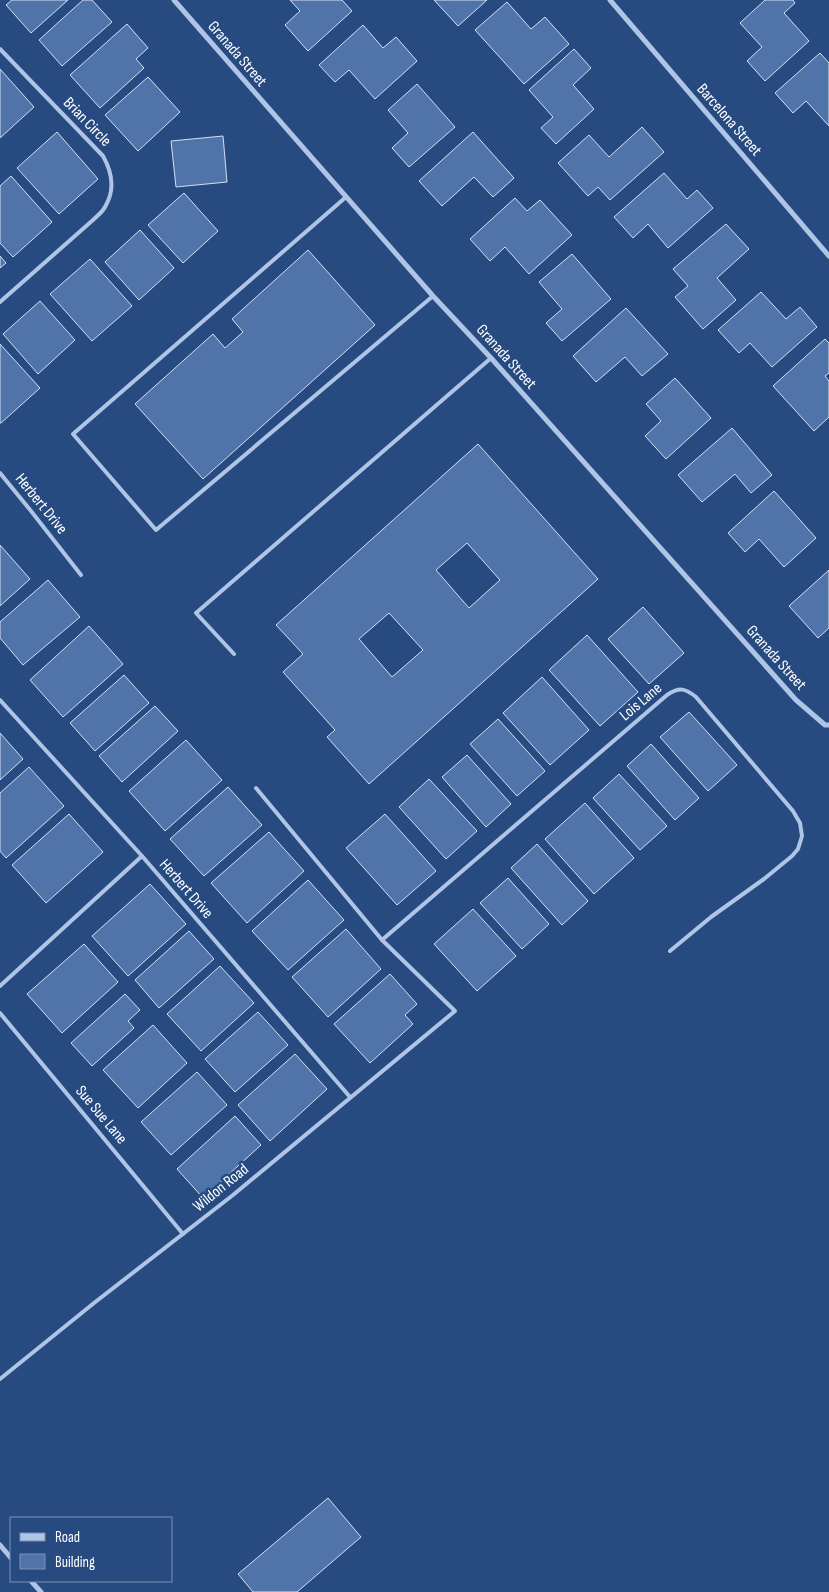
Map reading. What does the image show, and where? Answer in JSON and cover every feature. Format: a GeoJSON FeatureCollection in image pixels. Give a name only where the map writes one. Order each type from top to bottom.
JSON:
{"type":"FeatureCollection","features":[{"type":"Feature","properties":{"kind":"street","name":"Granada Street"},"geometry":{"type":"LineString","coordinates":[[174,0],[433,296],[491,358],[796,700],[827,725]]}},
{"type":"Feature","properties":{"kind":"street","name":"Barcelona Street"},"geometry":{"type":"LineString","coordinates":[[610,0],[829,256]]}},
{"type":"Feature","properties":{"kind":"street"},"geometry":{"type":"LineString","coordinates":[[0,1545],[10,1557]]}},
{"type":"Feature","properties":{"kind":"street"},"geometry":{"type":"LineString","coordinates":[[32,1582],[41,1592]]}},
{"type":"Feature","properties":{"kind":"lane","name":"Brian Circle"},"geometry":{"type":"LineString","coordinates":[[0,49],[103,156],[110,169],[112,188],[106,206],[93,220],[0,302]]}},
{"type":"Feature","properties":{"kind":"lane"},"geometry":{"type":"LineString","coordinates":[[346,197],[73,434],[156,530],[433,296]]}},
{"type":"Feature","properties":{"kind":"lane"},"geometry":{"type":"LineString","coordinates":[[234,654],[196,612],[491,358]]}},
{"type":"Feature","properties":{"kind":"lane","name":"Herbert Drive"},"geometry":{"type":"LineString","coordinates":[[0,473],[81,575]]}},
{"type":"Feature","properties":{"kind":"lane","name":"Lois Lane"},"geometry":{"type":"LineString","coordinates":[[382,940],[667,695],[675,690],[687,690],[696,696],[793,811],[800,823],[802,836],[798,849],[792,856],[764,879],[711,917],[670,951]]}},
{"type":"Feature","properties":{"kind":"lane","name":"Herbert Drive"},"geometry":{"type":"LineString","coordinates":[[0,700],[142,856],[350,1097]]}},
{"type":"Feature","properties":{"kind":"lane"},"geometry":{"type":"LineString","coordinates":[[256,788],[382,940]]}},
{"type":"Feature","properties":{"kind":"lane"},"geometry":{"type":"LineString","coordinates":[[0,986],[142,856]]}},
{"type":"Feature","properties":{"kind":"lane","name":"Wildon Road"},"geometry":{"type":"LineString","coordinates":[[0,1379],[233,1195],[455,1012],[382,940]]}},
{"type":"Feature","properties":{"kind":"lane","name":"Sue Sue Lane"},"geometry":{"type":"LineString","coordinates":[[0,1012],[183,1234]]}},
{"type":"Feature","properties":{"kind":"building"},"geometry":{"type":"Polygon","coordinates":[[[12,0],[68,0],[31,33],[6,5],[12,0]]]}},
{"type":"Feature","properties":{"kind":"building"},"geometry":{"type":"Polygon","coordinates":[[[83,0],[92,0],[112,22],[62,66],[39,40],[83,0]]]}},
{"type":"Feature","properties":{"kind":"building"},"geometry":{"type":"Polygon","coordinates":[[[290,0],[342,0],[352,11],[308,51],[285,25],[300,11],[290,0]]]}},
{"type":"Feature","properties":{"kind":"building"},"geometry":{"type":"Polygon","coordinates":[[[434,0],[487,0],[458,26],[434,0]]]}},
{"type":"Feature","properties":{"kind":"building"},"geometry":{"type":"Polygon","coordinates":[[[765,0],[793,0],[795,3],[784,13],[809,41],[765,81],[747,61],[762,47],[740,23],[765,0]]]}},
{"type":"Feature","properties":{"kind":"building"},"geometry":{"type":"Polygon","coordinates":[[[507,2],[531,29],[545,17],[569,44],[524,84],[475,30],[507,2]]]}},
{"type":"Feature","properties":{"kind":"building"},"geometry":{"type":"Polygon","coordinates":[[[127,24],[148,48],[136,59],[144,68],[100,108],[70,75],[127,24]]]}},
{"type":"Feature","properties":{"kind":"building"},"geometry":{"type":"Polygon","coordinates":[[[363,25],[383,48],[396,37],[417,61],[375,99],[349,70],[335,82],[319,65],[363,25]]]}},
{"type":"Feature","properties":{"kind":"building"},"geometry":{"type":"Polygon","coordinates":[[[574,49],[591,68],[573,85],[594,109],[556,144],[541,128],[553,117],[529,90],[574,49]]]}},
{"type":"Feature","properties":{"kind":"building"},"geometry":{"type":"Polygon","coordinates":[[[820,53],[829,63],[829,126],[806,101],[793,113],[775,93],[820,53]]]}},
{"type":"Feature","properties":{"kind":"building"},"geometry":{"type":"Polygon","coordinates":[[[0,69],[34,107],[0,138],[0,69]]]}},
{"type":"Feature","properties":{"kind":"building"},"geometry":{"type":"Polygon","coordinates":[[[148,77],[180,112],[138,151],[105,115],[148,77]]]}},
{"type":"Feature","properties":{"kind":"building"},"geometry":{"type":"Polygon","coordinates":[[[417,84],[455,127],[409,167],[392,148],[408,133],[388,110],[417,84]]]}},
{"type":"Feature","properties":{"kind":"building"},"geometry":{"type":"Polygon","coordinates":[[[642,127],[664,152],[610,200],[598,187],[588,196],[558,163],[589,135],[609,157],[642,127]]]}},
{"type":"Feature","properties":{"kind":"building"},"geometry":{"type":"Polygon","coordinates":[[[57,132],[98,179],[59,214],[17,168],[57,132]]]}},
{"type":"Feature","properties":{"kind":"building"},"geometry":{"type":"Polygon","coordinates":[[[473,132],[514,178],[493,197],[474,177],[442,206],[419,181],[473,132]]]}},
{"type":"Feature","properties":{"kind":"building"},"geometry":{"type":"Polygon","coordinates":[[[223,136],[227,182],[176,187],[171,141],[223,136]]]}},
{"type":"Feature","properties":{"kind":"building"},"geometry":{"type":"Polygon","coordinates":[[[664,173],[687,199],[697,190],[713,208],[668,248],[648,224],[633,238],[614,217],[664,173]]]}},
{"type":"Feature","properties":{"kind":"building"},"geometry":{"type":"Polygon","coordinates":[[[11,176],[52,222],[13,257],[0,243],[0,186],[11,176]]]}},
{"type":"Feature","properties":{"kind":"building"},"geometry":{"type":"Polygon","coordinates":[[[184,193],[218,231],[183,263],[148,225],[184,193]]]}},
{"type":"Feature","properties":{"kind":"building"},"geometry":{"type":"Polygon","coordinates":[[[515,198],[527,211],[540,200],[572,235],[529,274],[505,247],[490,261],[470,239],[515,198]]]}},
{"type":"Feature","properties":{"kind":"building"},"geometry":{"type":"Polygon","coordinates":[[[726,224],[749,249],[717,278],[736,300],[703,329],[675,297],[688,286],[673,269],[726,224]]]}},
{"type":"Feature","properties":{"kind":"building"},"geometry":{"type":"Polygon","coordinates":[[[140,230],[174,268],[139,300],[105,262],[140,230]]]}},
{"type":"Feature","properties":{"kind":"building"},"geometry":{"type":"Polygon","coordinates":[[[308,250],[375,325],[203,479],[135,404],[213,334],[225,348],[243,332],[232,319],[308,250]]]}},
{"type":"Feature","properties":{"kind":"building"},"geometry":{"type":"Polygon","coordinates":[[[572,254],[611,299],[562,341],[546,323],[562,309],[539,282],[572,254]]]}},
{"type":"Feature","properties":{"kind":"building"},"geometry":{"type":"Polygon","coordinates":[[[0,256],[6,263],[0,268],[0,256]]]}},
{"type":"Feature","properties":{"kind":"building"},"geometry":{"type":"Polygon","coordinates":[[[90,259],[132,306],[92,341],[50,294],[90,259]]]}},
{"type":"Feature","properties":{"kind":"building"},"geometry":{"type":"Polygon","coordinates":[[[761,292],[786,319],[800,307],[817,327],[772,367],[750,343],[739,353],[718,330],[761,292]]]}},
{"type":"Feature","properties":{"kind":"building"},"geometry":{"type":"Polygon","coordinates":[[[40,301],[75,340],[38,374],[3,334],[40,301]]]}},
{"type":"Feature","properties":{"kind":"building"},"geometry":{"type":"Polygon","coordinates":[[[626,308],[668,354],[642,376],[625,357],[596,382],[573,356],[626,308]]]}},
{"type":"Feature","properties":{"kind":"building"},"geometry":{"type":"Polygon","coordinates":[[[825,339],[829,343],[829,373],[825,376],[829,381],[829,417],[814,431],[773,386],[825,339]]]}},
{"type":"Feature","properties":{"kind":"building"},"geometry":{"type":"Polygon","coordinates":[[[0,344],[40,388],[1,423],[0,423],[0,344]]]}},
{"type":"Feature","properties":{"kind":"building"},"geometry":{"type":"Polygon","coordinates":[[[675,378],[711,418],[666,459],[645,436],[661,421],[646,404],[675,378]]]}},
{"type":"Feature","properties":{"kind":"building"},"geometry":{"type":"Polygon","coordinates":[[[732,428],[772,475],[751,493],[735,474],[702,502],[678,475],[732,428]]]}},
{"type":"Feature","properties":{"kind":"building"},"geometry":{"type":"Polygon","coordinates":[[[478,444],[598,579],[369,784],[327,737],[335,730],[283,672],[303,654],[276,625],[478,444]],[[467,543],[436,570],[469,608],[500,580],[467,543]],[[389,613],[359,639],[392,677],[423,650],[389,613]]]}},
{"type":"Feature","properties":{"kind":"building"},"geometry":{"type":"Polygon","coordinates":[[[774,491],[816,538],[784,567],[759,539],[745,552],[728,533],[774,491]]]}},
{"type":"Feature","properties":{"kind":"building"},"geometry":{"type":"Polygon","coordinates":[[[0,545],[30,579],[0,606],[0,545]]]}},
{"type":"Feature","properties":{"kind":"building"},"geometry":{"type":"Polygon","coordinates":[[[829,570],[829,628],[818,638],[789,606],[829,570]]]}},
{"type":"Feature","properties":{"kind":"building"},"geometry":{"type":"Polygon","coordinates":[[[48,580],[80,617],[23,665],[0,638],[0,622],[48,580]]]}},
{"type":"Feature","properties":{"kind":"building"},"geometry":{"type":"Polygon","coordinates":[[[643,607],[684,653],[649,684],[608,639],[643,607]]]}},
{"type":"Feature","properties":{"kind":"building"},"geometry":{"type":"Polygon","coordinates":[[[89,626],[123,664],[63,717],[30,680],[89,626]]]}},
{"type":"Feature","properties":{"kind":"building"},"geometry":{"type":"Polygon","coordinates":[[[587,635],[638,692],[600,726],[549,670],[587,635]]]}},
{"type":"Feature","properties":{"kind":"building"},"geometry":{"type":"Polygon","coordinates":[[[124,675],[149,703],[95,751],[70,723],[124,675]]]}},
{"type":"Feature","properties":{"kind":"building"},"geometry":{"type":"Polygon","coordinates":[[[542,677],[589,730],[550,765],[503,713],[542,677]]]}},
{"type":"Feature","properties":{"kind":"building"},"geometry":{"type":"Polygon","coordinates":[[[155,706],[178,731],[122,782],[99,756],[155,706]]]}},
{"type":"Feature","properties":{"kind":"building"},"geometry":{"type":"Polygon","coordinates":[[[689,712],[737,765],[708,791],[660,737],[689,712]]]}},
{"type":"Feature","properties":{"kind":"building"},"geometry":{"type":"Polygon","coordinates":[[[498,719],[545,771],[517,796],[470,744],[498,719]]]}},
{"type":"Feature","properties":{"kind":"building"},"geometry":{"type":"Polygon","coordinates":[[[0,733],[23,759],[0,780],[0,733]]]}},
{"type":"Feature","properties":{"kind":"building"},"geometry":{"type":"Polygon","coordinates":[[[186,740],[222,780],[165,831],[129,791],[186,740]]]}},
{"type":"Feature","properties":{"kind":"building"},"geometry":{"type":"Polygon","coordinates":[[[651,744],[699,798],[675,820],[627,766],[651,744]]]}},
{"type":"Feature","properties":{"kind":"building"},"geometry":{"type":"Polygon","coordinates":[[[467,755],[511,804],[486,827],[442,777],[467,755]]]}},
{"type":"Feature","properties":{"kind":"building"},"geometry":{"type":"Polygon","coordinates":[[[29,767],[64,806],[6,858],[0,851],[0,793],[29,767]]]}},
{"type":"Feature","properties":{"kind":"building"},"geometry":{"type":"Polygon","coordinates":[[[619,774],[667,826],[640,850],[593,798],[619,774]]]}},
{"type":"Feature","properties":{"kind":"building"},"geometry":{"type":"Polygon","coordinates":[[[429,779],[477,831],[446,859],[399,807],[429,779]]]}},
{"type":"Feature","properties":{"kind":"building"},"geometry":{"type":"Polygon","coordinates":[[[228,787],[262,825],[204,876],[170,839],[228,787]]]}},
{"type":"Feature","properties":{"kind":"building"},"geometry":{"type":"Polygon","coordinates":[[[585,803],[634,858],[594,894],[545,839],[585,803]]]}},
{"type":"Feature","properties":{"kind":"building"},"geometry":{"type":"Polygon","coordinates":[[[69,814],[103,852],[46,903],[12,865],[69,814]]]}},
{"type":"Feature","properties":{"kind":"building"},"geometry":{"type":"Polygon","coordinates":[[[385,814],[436,871],[397,905],[346,848],[385,814]]]}},
{"type":"Feature","properties":{"kind":"building"},"geometry":{"type":"Polygon","coordinates":[[[269,832],[304,871],[247,923],[211,883],[269,832]]]}},
{"type":"Feature","properties":{"kind":"building"},"geometry":{"type":"Polygon","coordinates":[[[537,844],[588,901],[562,925],[511,868],[537,844]]]}},
{"type":"Feature","properties":{"kind":"building"},"geometry":{"type":"Polygon","coordinates":[[[508,878],[549,924],[522,949],[480,903],[508,878]]]}},
{"type":"Feature","properties":{"kind":"building"},"geometry":{"type":"Polygon","coordinates":[[[308,880],[344,920],[288,970],[252,931],[308,880]]]}},
{"type":"Feature","properties":{"kind":"building"},"geometry":{"type":"Polygon","coordinates":[[[150,884],[186,924],[128,976],[92,936],[150,884]]]}},
{"type":"Feature","properties":{"kind":"building"},"geometry":{"type":"Polygon","coordinates":[[[473,909],[516,956],[477,991],[434,944],[473,909]]]}},
{"type":"Feature","properties":{"kind":"building"},"geometry":{"type":"Polygon","coordinates":[[[346,929],[381,969],[328,1017],[292,977],[346,929]]]}},
{"type":"Feature","properties":{"kind":"building"},"geometry":{"type":"Polygon","coordinates":[[[189,931],[214,959],[159,1008],[135,980],[189,931]]]}},
{"type":"Feature","properties":{"kind":"building"},"geometry":{"type":"Polygon","coordinates":[[[84,944],[118,982],[62,1033],[27,994],[84,944]]]}},
{"type":"Feature","properties":{"kind":"building"},"geometry":{"type":"Polygon","coordinates":[[[220,966],[254,1003],[201,1051],[167,1014],[220,966]]]}},
{"type":"Feature","properties":{"kind":"building"},"geometry":{"type":"Polygon","coordinates":[[[390,974],[417,1004],[405,1015],[413,1024],[370,1063],[334,1024],[390,974]]]}},
{"type":"Feature","properties":{"kind":"building"},"geometry":{"type":"Polygon","coordinates":[[[125,994],[140,1010],[128,1021],[134,1028],[92,1066],[71,1043],[125,994]]]}},
{"type":"Feature","properties":{"kind":"building"},"geometry":{"type":"Polygon","coordinates":[[[258,1012],[288,1045],[235,1092],[205,1059],[258,1012]]]}},
{"type":"Feature","properties":{"kind":"building"},"geometry":{"type":"Polygon","coordinates":[[[153,1025],[187,1063],[138,1108],[103,1070],[153,1025]]]}},
{"type":"Feature","properties":{"kind":"building"},"geometry":{"type":"Polygon","coordinates":[[[295,1054],[327,1089],[270,1141],[238,1105],[295,1054]]]}},
{"type":"Feature","properties":{"kind":"building"},"geometry":{"type":"Polygon","coordinates":[[[197,1072],[227,1105],[171,1155],[141,1122],[197,1072]]]}},
{"type":"Feature","properties":{"kind":"building"},"geometry":{"type":"Polygon","coordinates":[[[235,1116],[261,1145],[203,1198],[177,1169],[235,1116]]]}},
{"type":"Feature","properties":{"kind":"building"},"geometry":{"type":"Polygon","coordinates":[[[328,1498],[361,1537],[297,1592],[253,1592],[238,1574],[328,1498]]]}}]}
